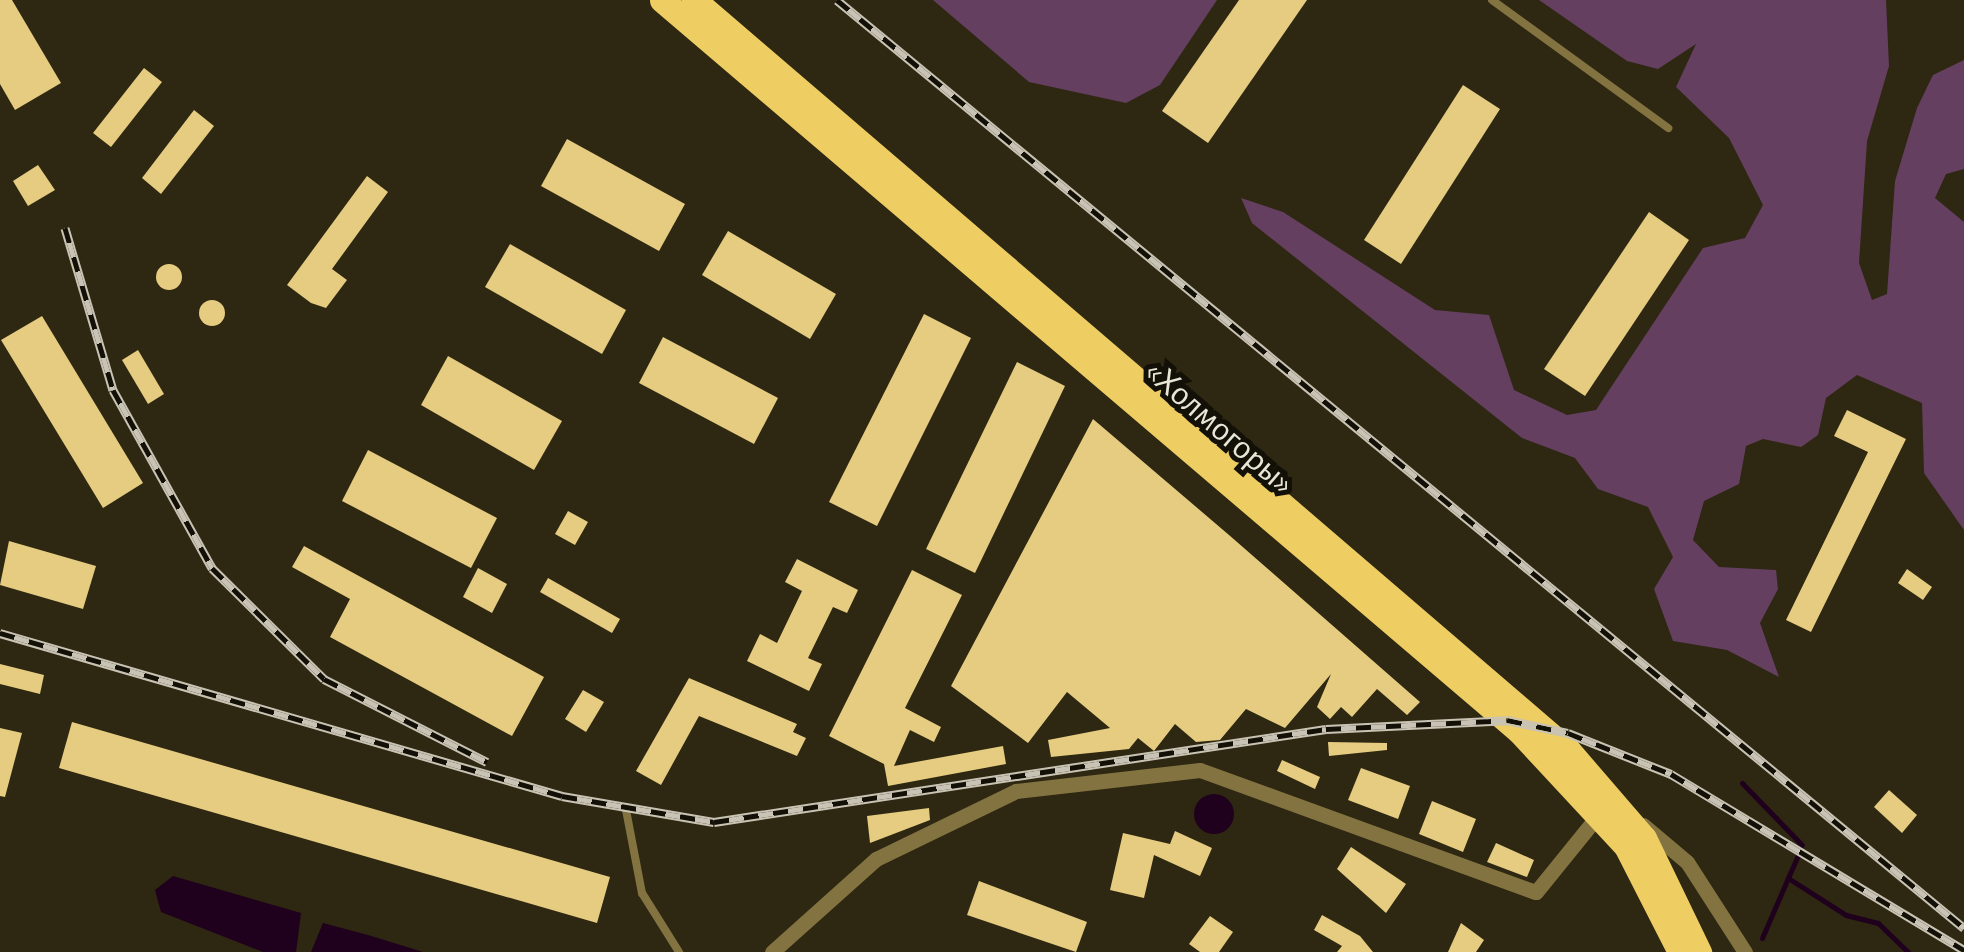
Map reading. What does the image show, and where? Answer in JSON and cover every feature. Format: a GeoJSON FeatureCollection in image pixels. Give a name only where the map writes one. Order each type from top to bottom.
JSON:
{"type":"FeatureCollection","features":[{"type":"Feature","properties":{"kind":"highway","name":"«Холмогоры»"},"geometry":{"type":"LineString","coordinates":[[662,0],[1608,808],[1680,952]]}},
{"type":"Feature","properties":{"kind":"highway","name":"«Холмогоры»"},"geometry":{"type":"LineString","coordinates":[[694,0],[1378,581],[1659,861],[1699,952]]}},
{"type":"Feature","properties":{"kind":"street"},"geometry":{"type":"LineString","coordinates":[[772,952],[876,859],[974,805],[1034,788],[1200,770],[1536,892],[1608,808],[1687,862],[1746,948]]}},
{"type":"Feature","properties":{"kind":"lane"},"geometry":{"type":"LineString","coordinates":[[1492,0],[1668,128]]}},
{"type":"Feature","properties":{"kind":"lane"},"geometry":{"type":"LineString","coordinates":[[626,810],[642,893],[680,952]]}},
{"type":"Feature","properties":{"kind":"shaded area"},"geometry":{"type":"Polygon","coordinates":[[[933,0],[1217,0],[1160,85],[1126,103],[1029,82],[933,0]]]}},
{"type":"Feature","properties":{"kind":"shaded area"},"geometry":{"type":"Polygon","coordinates":[[[1539,0],[1886,0],[1889,66],[1867,141],[1859,263],[1872,300],[1887,294],[1895,181],[1917,108],[1933,75],[1964,60],[1964,169],[1946,174],[1935,198],[1964,222],[1964,530],[1924,473],[1922,403],[1857,375],[1826,398],[1818,435],[1801,447],[1763,439],[1746,446],[1739,484],[1704,501],[1693,540],[1719,567],[1776,570],[1778,589],[1760,623],[1779,677],[1727,650],[1673,641],[1654,589],[1673,557],[1648,507],[1598,489],[1575,458],[1522,438],[1252,223],[1241,198],[1283,212],[1435,310],[1489,315],[1514,390],[1567,415],[1596,410],[1703,248],[1745,238],[1763,205],[1729,138],[1676,87],[1696,44],[1658,69],[1627,61],[1539,0]]]}},
{"type":"Feature","properties":{"kind":"shaded area"},"geometry":{"type":"Polygon","coordinates":[[[1214,794],[1228,800],[1234,814],[1228,828],[1214,834],[1200,828],[1194,814],[1200,800],[1214,794]]]}},
{"type":"Feature","properties":{"kind":"shaded area"},"geometry":{"type":"Polygon","coordinates":[[[173,876],[301,913],[296,952],[263,952],[161,912],[155,890],[173,876]]]}},
{"type":"Feature","properties":{"kind":"shaded area"},"geometry":{"type":"Polygon","coordinates":[[[323,923],[368,935],[423,952],[311,952],[323,923]]]}},
{"type":"Feature","properties":{"kind":"building"},"geometry":{"type":"Polygon","coordinates":[[[0,0],[12,0],[61,83],[15,110],[0,84],[0,0]]]}},
{"type":"Feature","properties":{"kind":"building"},"geometry":{"type":"Polygon","coordinates":[[[1239,0],[1307,0],[1208,143],[1162,111],[1239,0]]]}},
{"type":"Feature","properties":{"kind":"building"},"geometry":{"type":"Polygon","coordinates":[[[144,68],[162,82],[111,147],[93,133],[144,68]]]}},
{"type":"Feature","properties":{"kind":"building"},"geometry":{"type":"Polygon","coordinates":[[[1463,85],[1500,109],[1401,264],[1364,240],[1463,85]]]}},
{"type":"Feature","properties":{"kind":"building"},"geometry":{"type":"Polygon","coordinates":[[[194,110],[214,126],[161,194],[142,178],[194,110]]]}},
{"type":"Feature","properties":{"kind":"building"},"geometry":{"type":"Polygon","coordinates":[[[567,139],[685,204],[659,251],[541,186],[567,139]]]}},
{"type":"Feature","properties":{"kind":"building"},"geometry":{"type":"Polygon","coordinates":[[[38,165],[55,190],[28,206],[13,181],[38,165]]]}},
{"type":"Feature","properties":{"kind":"building"},"geometry":{"type":"Polygon","coordinates":[[[367,176],[388,192],[332,269],[347,280],[326,308],[311,303],[287,285],[367,176]]]}},
{"type":"Feature","properties":{"kind":"building"},"geometry":{"type":"Polygon","coordinates":[[[1649,212],[1689,240],[1585,396],[1544,369],[1649,212]]]}},
{"type":"Feature","properties":{"kind":"building"},"geometry":{"type":"Polygon","coordinates":[[[728,231],[836,294],[810,339],[702,275],[728,231]]]}},
{"type":"Feature","properties":{"kind":"building"},"geometry":{"type":"Polygon","coordinates":[[[510,244],[626,310],[602,354],[485,287],[510,244]]]}},
{"type":"Feature","properties":{"kind":"building"},"geometry":{"type":"Polygon","coordinates":[[[169,264],[178,268],[182,277],[178,286],[169,290],[160,286],[156,277],[160,268],[169,264]]]}},
{"type":"Feature","properties":{"kind":"building"},"geometry":{"type":"Polygon","coordinates":[[[212,300],[221,304],[225,313],[221,322],[212,326],[203,322],[199,313],[203,304],[212,300]]]}},
{"type":"Feature","properties":{"kind":"building"},"geometry":{"type":"Polygon","coordinates":[[[924,314],[971,338],[877,526],[829,502],[924,314]]]}},
{"type":"Feature","properties":{"kind":"building"},"geometry":{"type":"Polygon","coordinates":[[[42,316],[143,483],[103,508],[1,340],[42,316]]]}},
{"type":"Feature","properties":{"kind":"building"},"geometry":{"type":"Polygon","coordinates":[[[663,337],[778,398],[754,444],[639,383],[663,337]]]}},
{"type":"Feature","properties":{"kind":"building"},"geometry":{"type":"Polygon","coordinates":[[[138,350],[164,394],[148,404],[122,360],[138,350]]]}},
{"type":"Feature","properties":{"kind":"building"},"geometry":{"type":"Polygon","coordinates":[[[448,356],[562,421],[534,470],[421,405],[448,356]]]}},
{"type":"Feature","properties":{"kind":"building"},"geometry":{"type":"Polygon","coordinates":[[[1017,362],[1065,386],[975,573],[926,549],[1017,362]]]}},
{"type":"Feature","properties":{"kind":"building"},"geometry":{"type":"Polygon","coordinates":[[[1847,410],[1906,439],[1811,632],[1786,620],[1868,452],[1834,436],[1847,410]]]}},
{"type":"Feature","properties":{"kind":"building"},"geometry":{"type":"Polygon","coordinates":[[[1093,419],[1420,702],[1407,715],[1377,689],[1352,717],[1341,707],[1330,719],[1317,707],[1331,674],[1285,728],[1246,709],[1220,740],[1196,742],[1175,724],[1154,751],[1138,738],[1129,749],[1051,757],[1048,740],[1110,728],[1067,692],[1028,743],[951,686],[1093,419]]]}},
{"type":"Feature","properties":{"kind":"building"},"geometry":{"type":"Polygon","coordinates":[[[368,450],[497,518],[471,568],[342,501],[368,450]]]}},
{"type":"Feature","properties":{"kind":"building"},"geometry":{"type":"Polygon","coordinates":[[[568,511],[588,522],[575,545],[555,534],[568,511]]]}},
{"type":"Feature","properties":{"kind":"building"},"geometry":{"type":"Polygon","coordinates":[[[9,541],[96,566],[83,609],[0,585],[9,541]]]}},
{"type":"Feature","properties":{"kind":"building"},"geometry":{"type":"Polygon","coordinates":[[[304,546],[544,677],[512,736],[330,637],[350,599],[292,567],[304,546]]]}},
{"type":"Feature","properties":{"kind":"building"},"geometry":{"type":"Polygon","coordinates":[[[797,559],[858,590],[847,613],[833,607],[808,658],[822,664],[809,691],[747,661],[760,634],[777,643],[802,591],[785,582],[797,559]]]}},
{"type":"Feature","properties":{"kind":"building"},"geometry":{"type":"Polygon","coordinates":[[[478,568],[507,584],[492,613],[463,597],[478,568]]]}},
{"type":"Feature","properties":{"kind":"building"},"geometry":{"type":"Polygon","coordinates":[[[1907,569],[1932,587],[1923,600],[1898,583],[1907,569]]]}},
{"type":"Feature","properties":{"kind":"building"},"geometry":{"type":"Polygon","coordinates":[[[912,570],[962,595],[905,708],[941,727],[934,742],[910,730],[894,766],[1003,746],[1006,764],[888,786],[884,764],[829,736],[912,570]]]}},
{"type":"Feature","properties":{"kind":"building"},"geometry":{"type":"Polygon","coordinates":[[[548,578],[620,619],[612,633],[540,592],[548,578]]]}},
{"type":"Feature","properties":{"kind":"building"},"geometry":{"type":"Polygon","coordinates":[[[0,664],[44,675],[40,694],[0,684],[0,664]]]}},
{"type":"Feature","properties":{"kind":"building"},"geometry":{"type":"Polygon","coordinates":[[[689,678],[797,724],[793,732],[806,738],[797,756],[699,716],[661,785],[636,771],[689,678]]]}},
{"type":"Feature","properties":{"kind":"building"},"geometry":{"type":"Polygon","coordinates":[[[583,690],[604,702],[586,732],[565,719],[583,690]]]}},
{"type":"Feature","properties":{"kind":"building"},"geometry":{"type":"Polygon","coordinates":[[[72,722],[610,877],[597,923],[59,768],[72,722]]]}},
{"type":"Feature","properties":{"kind":"building"},"geometry":{"type":"Polygon","coordinates":[[[0,728],[22,733],[5,797],[0,796],[0,728]]]}},
{"type":"Feature","properties":{"kind":"building"},"geometry":{"type":"Polygon","coordinates":[[[1328,742],[1387,743],[1387,750],[1329,756],[1328,742]]]}},
{"type":"Feature","properties":{"kind":"building"},"geometry":{"type":"Polygon","coordinates":[[[1282,760],[1320,777],[1315,789],[1277,771],[1282,760]]]}},
{"type":"Feature","properties":{"kind":"building"},"geometry":{"type":"Polygon","coordinates":[[[1361,768],[1410,786],[1398,819],[1348,800],[1361,768]]]}},
{"type":"Feature","properties":{"kind":"building"},"geometry":{"type":"Polygon","coordinates":[[[1889,790],[1917,815],[1902,833],[1874,807],[1889,790]]]}},
{"type":"Feature","properties":{"kind":"building"},"geometry":{"type":"Polygon","coordinates":[[[1432,801],[1476,819],[1463,852],[1419,834],[1432,801]]]}},
{"type":"Feature","properties":{"kind":"building"},"geometry":{"type":"Polygon","coordinates":[[[929,808],[930,820],[870,843],[867,816],[929,808]]]}},
{"type":"Feature","properties":{"kind":"building"},"geometry":{"type":"Polygon","coordinates":[[[1175,831],[1212,848],[1200,876],[1154,855],[1144,898],[1110,890],[1123,833],[1170,844],[1175,831]]]}},
{"type":"Feature","properties":{"kind":"building"},"geometry":{"type":"Polygon","coordinates":[[[1496,843],[1534,860],[1527,877],[1487,862],[1496,843]]]}},
{"type":"Feature","properties":{"kind":"building"},"geometry":{"type":"Polygon","coordinates":[[[1351,847],[1406,884],[1386,913],[1337,869],[1351,847]]]}},
{"type":"Feature","properties":{"kind":"building"},"geometry":{"type":"Polygon","coordinates":[[[979,881],[1087,922],[1076,952],[967,915],[979,881]]]}},
{"type":"Feature","properties":{"kind":"building"},"geometry":{"type":"Polygon","coordinates":[[[1322,915],[1360,936],[1373,952],[1337,952],[1342,946],[1314,930],[1322,915]]]}},
{"type":"Feature","properties":{"kind":"building"},"geometry":{"type":"Polygon","coordinates":[[[1210,916],[1233,932],[1219,952],[1200,952],[1189,944],[1210,916]]]}},
{"type":"Feature","properties":{"kind":"building"},"geometry":{"type":"Polygon","coordinates":[[[1461,923],[1484,940],[1476,952],[1448,952],[1461,923]]]}},
{"type":"Feature","properties":{"kind":"waterway"},"geometry":{"type":"LineString","coordinates":[[1742,783],[1802,845]]}},
{"type":"Feature","properties":{"kind":"waterway"},"geometry":{"type":"LineString","coordinates":[[1799,853],[1788,878],[1846,915],[1878,923],[1908,952]]}},
{"type":"Feature","properties":{"kind":"waterway"},"geometry":{"type":"LineString","coordinates":[[1762,938],[1788,878]]}},
{"type":"Feature","properties":{"kind":"railway"},"geometry":{"type":"LineString","coordinates":[[837,0],[1964,928]]}},
{"type":"Feature","properties":{"kind":"railway"},"geometry":{"type":"LineString","coordinates":[[65,228],[113,390],[212,568],[324,679],[487,762]]}},
{"type":"Feature","properties":{"kind":"railway"},"geometry":{"type":"LineString","coordinates":[[0,633],[562,796],[714,822],[1326,729],[1507,720],[1568,733],[1671,774],[1964,950]]}}]}
